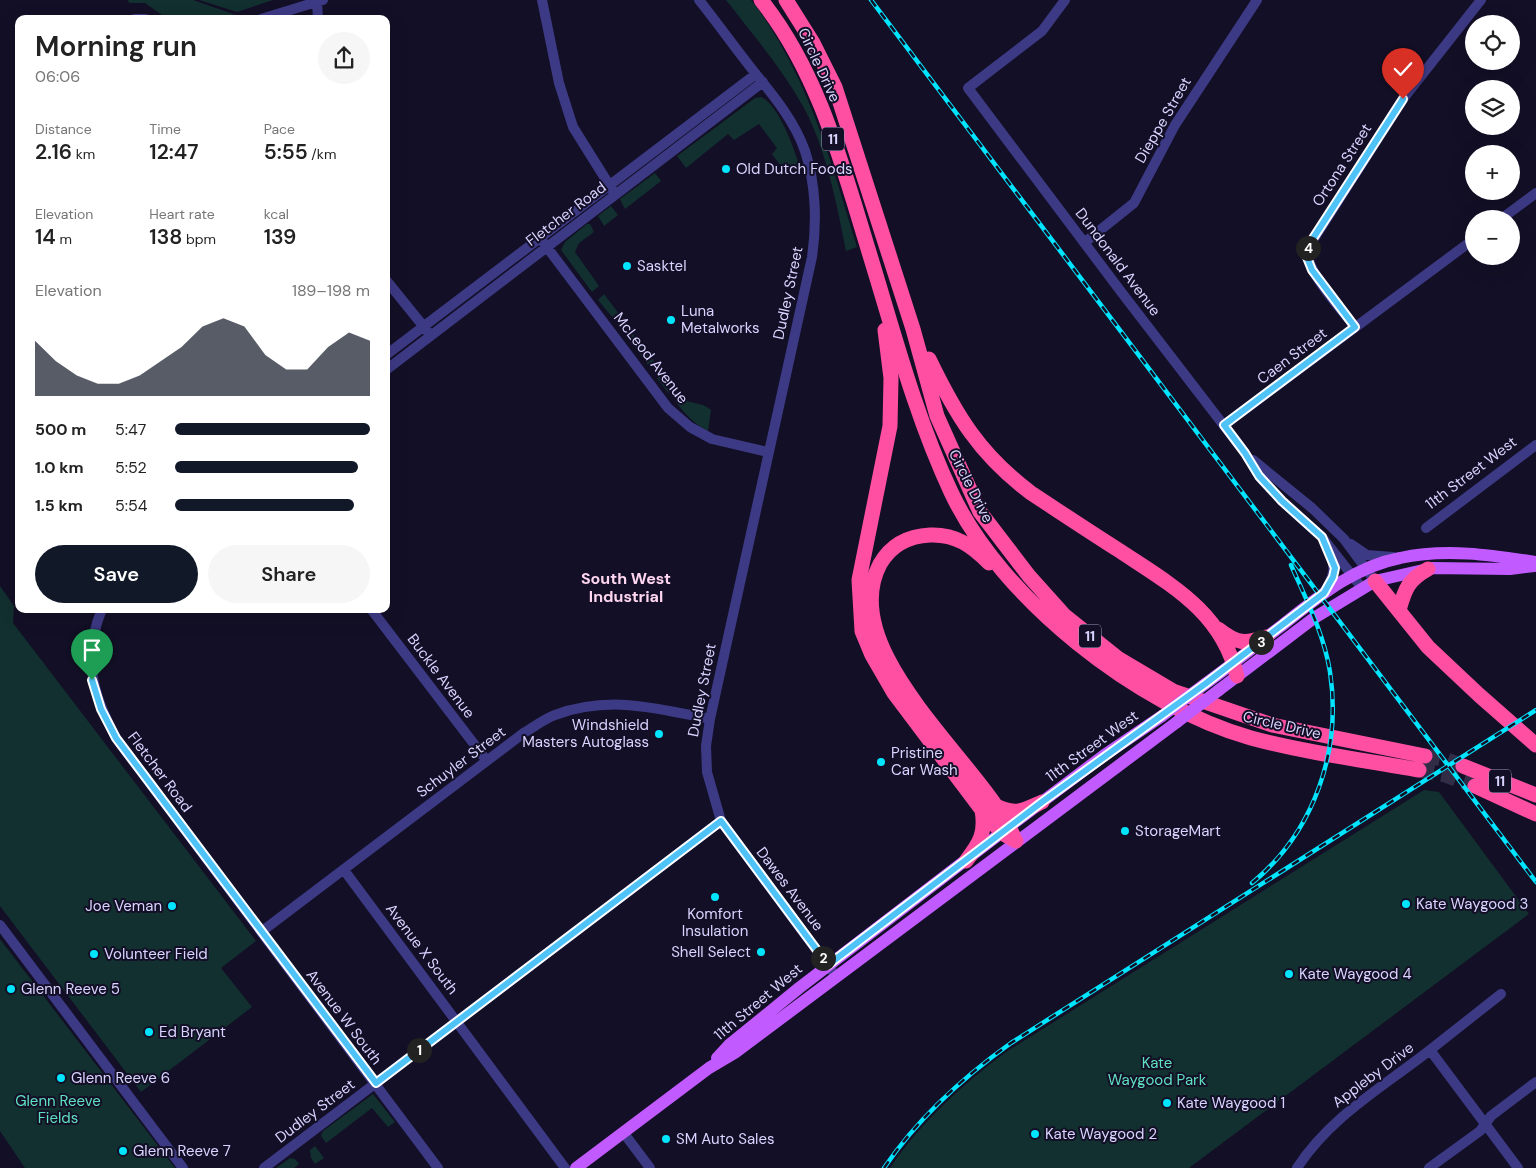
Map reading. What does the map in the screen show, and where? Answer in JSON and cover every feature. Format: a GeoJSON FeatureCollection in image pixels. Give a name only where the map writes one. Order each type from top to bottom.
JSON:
{"type":"FeatureCollection","features":[{"type":"Feature","properties":{"kind":"highway","name":"Circle Drive"},"geometry":{"type":"LineString","coordinates":[[761,0],[780,24],[802,62],[837,149],[914,402],[951,493],[972,529],[1001,567],[1068,636],[1148,692],[1217,726],[1278,744],[1422,763],[1272,724],[1173,691],[1119,659],[1064,614],[1029,576],[980,512],[938,416],[913,328],[835,87],[813,43],[786,0]]}},
{"type":"Feature","properties":{"kind":"highway"},"geometry":{"type":"LineString","coordinates":[[880,289],[891,378],[890,426],[859,580],[862,631],[883,676],[1009,834]]}},
{"type":"Feature","properties":{"kind":"highway"},"geometry":{"type":"LineString","coordinates":[[913,328],[952,406],[972,436],[1010,477],[1182,592],[1231,640],[1247,643],[1267,637]]}},
{"type":"Feature","properties":{"kind":"highway"},"geometry":{"type":"LineString","coordinates":[[1034,602],[962,540],[942,535],[914,537],[892,549],[878,568],[873,587],[875,628],[886,656],[988,807],[1015,812],[1042,802]]}},
{"type":"Feature","properties":{"kind":"highway"},"geometry":{"type":"LineString","coordinates":[[1399,610],[1404,592],[1412,578],[1428,569]]}},
{"type":"Feature","properties":{"kind":"highway"},"geometry":{"type":"LineString","coordinates":[[1368,585],[1399,610],[1428,647],[1536,745]]}},
{"type":"Feature","properties":{"kind":"highway"},"geometry":{"type":"LineString","coordinates":[[1217,628],[1236,669]]}},
{"type":"Feature","properties":{"kind":"highway","name":"11"},"geometry":{"type":"LineString","coordinates":[[1464,766],[1536,795]]}},
{"type":"Feature","properties":{"kind":"highway","name":"11"},"geometry":{"type":"LineString","coordinates":[[1475,786],[1536,814]]}},
{"type":"Feature","properties":{"kind":"highway"},"geometry":{"type":"LineString","coordinates":[[966,861],[982,838],[988,807]]}},
{"type":"Feature","properties":{"kind":"main road","name":"11th Street West"},"geometry":{"type":"LineString","coordinates":[[576,1168],[709,1068],[736,1052],[966,861],[1177,722],[1219,690],[1267,637],[1324,593],[1352,575],[1400,558],[1461,552],[1536,562]]}},
{"type":"Feature","properties":{"kind":"main road","name":"11th Street West"},"geometry":{"type":"LineString","coordinates":[[832,971],[1009,834],[1042,802],[1205,684],[1236,669],[1368,585],[1428,569],[1510,569],[1536,566]]}},
{"type":"Feature","properties":{"kind":"street"},"geometry":{"type":"LineString","coordinates":[[542,0],[559,83],[573,127],[613,190]]}},
{"type":"Feature","properties":{"kind":"street","name":"Dudley Street"},"geometry":{"type":"LineString","coordinates":[[264,1168],[721,821],[707,772],[706,746],[710,719],[812,257],[815,239],[815,213],[810,169],[805,150],[791,122],[763,82],[699,0]]}},
{"type":"Feature","properties":{"kind":"street","name":"Dundonald Avenue"},"geometry":{"type":"LineString","coordinates":[[1065,0],[1042,31],[968,88],[1224,425],[1259,476],[1282,501],[1322,537],[1352,575],[1368,585]]}},
{"type":"Feature","properties":{"kind":"street","name":"Dieppe Street"},"geometry":{"type":"LineString","coordinates":[[1084,243],[1134,203],[1175,125],[1257,0]]}},
{"type":"Feature","properties":{"kind":"street","name":"Ortona Street"},"geometry":{"type":"LineString","coordinates":[[1355,327],[1312,270],[1306,255],[1308,248],[1403,99],[1481,0]]}},
{"type":"Feature","properties":{"kind":"street"},"geometry":{"type":"LineString","coordinates":[[274,15],[320,1],[318,15]]}},
{"type":"Feature","properties":{"kind":"street","name":"Fletcher Road"},"geometry":{"type":"LineString","coordinates":[[390,367],[756,74]]}},
{"type":"Feature","properties":{"kind":"street","name":"Fletcher Road"},"geometry":{"type":"LineString","coordinates":[[613,190],[763,82]]}},
{"type":"Feature","properties":{"kind":"street"},"geometry":{"type":"LineString","coordinates":[[1513,210],[1536,193]]}},
{"type":"Feature","properties":{"kind":"street","name":"Fletcher Road"},"geometry":{"type":"LineString","coordinates":[[390,352],[544,243]]}},
{"type":"Feature","properties":{"kind":"street","name":"McLeod Avenue"},"geometry":{"type":"LineString","coordinates":[[544,243],[668,408],[690,427],[712,439],[768,452]]}},
{"type":"Feature","properties":{"kind":"street","name":"Caen Street"},"geometry":{"type":"LineString","coordinates":[[1224,425],[1465,246]]}},
{"type":"Feature","properties":{"kind":"street"},"geometry":{"type":"LineString","coordinates":[[390,285],[431,336]]}},
{"type":"Feature","properties":{"kind":"street","name":"11th Street West"},"geometry":{"type":"LineString","coordinates":[[1426,528],[1536,445]]}},
{"type":"Feature","properties":{"kind":"street","name":"Dundonald Avenue"},"geometry":{"type":"LineString","coordinates":[[1245,453],[1268,474],[1312,508],[1344,539],[1367,555],[1400,558]]}},
{"type":"Feature","properties":{"kind":"street","name":"Dundonald Avenue"},"geometry":{"type":"LineString","coordinates":[[1322,537],[1335,568],[1333,577],[1324,593]]}},
{"type":"Feature","properties":{"kind":"street","name":"Dundonald Avenue"},"geometry":{"type":"LineString","coordinates":[[1344,539],[1365,569],[1368,585]]}},
{"type":"Feature","properties":{"kind":"street","name":"Fletcher Road"},"geometry":{"type":"LineString","coordinates":[[100,613],[96,622],[91,650],[92,680],[101,709],[116,738],[261,932]]}},
{"type":"Feature","properties":{"kind":"street","name":"Buckle Avenue"},"geometry":{"type":"LineString","coordinates":[[374,613],[487,761]]}},
{"type":"Feature","properties":{"kind":"street","name":"Schuyler Street"},"geometry":{"type":"LineString","coordinates":[[261,932],[525,732],[554,716],[597,704],[638,704],[710,719]]}},
{"type":"Feature","properties":{"kind":"street","name":"Dawes Avenue"},"geometry":{"type":"LineString","coordinates":[[721,821],[832,971]]}},
{"type":"Feature","properties":{"kind":"street","name":"Avenue X South"},"geometry":{"type":"LineString","coordinates":[[344,870],[565,1168]]}},
{"type":"Feature","properties":{"kind":"street"},"geometry":{"type":"LineString","coordinates":[[0,924],[183,1168]]}},
{"type":"Feature","properties":{"kind":"street","name":"Avenue W South"},"geometry":{"type":"LineString","coordinates":[[261,932],[438,1168]]}},
{"type":"Feature","properties":{"kind":"street"},"geometry":{"type":"LineString","coordinates":[[1430,1050],[1501,994]]}},
{"type":"Feature","properties":{"kind":"street","name":"Appleby Drive"},"geometry":{"type":"LineString","coordinates":[[1297,1168],[1313,1145],[1336,1122],[1430,1050],[1518,1168]]}},
{"type":"Feature","properties":{"kind":"street"},"geometry":{"type":"LineString","coordinates":[[1429,1168],[1480,1131],[1491,1116],[1536,1082]]}},
{"type":"Feature","properties":{"kind":"street"},"geometry":{"type":"LineString","coordinates":[[623,1132],[650,1168]]}},
{"type":"Feature","properties":{"kind":"green space"},"geometry":{"type":"Polygon","coordinates":[[[128,0],[193,0],[236,15],[162,15],[145,3],[129,3],[128,0]]]}},
{"type":"Feature","properties":{"kind":"green space"},"geometry":{"type":"Polygon","coordinates":[[[199,0],[273,0],[237,12],[199,0]]]}},
{"type":"Feature","properties":{"kind":"green space"},"geometry":{"type":"Polygon","coordinates":[[[726,0],[751,0],[771,28],[788,57],[827,150],[857,247],[846,251],[835,199],[820,144],[806,112],[758,40],[726,0]]]}},
{"type":"Feature","properties":{"kind":"green space"},"geometry":{"type":"Polygon","coordinates":[[[761,97],[767,101],[779,117],[789,137],[799,165],[786,173],[772,154],[777,148],[759,124],[734,140],[728,134],[686,168],[677,156],[755,98],[761,97]]]}},
{"type":"Feature","properties":{"kind":"green space"},"geometry":{"type":"Polygon","coordinates":[[[655,173],[661,181],[625,209],[620,199],[655,173]]]}},
{"type":"Feature","properties":{"kind":"green space"},"geometry":{"type":"Polygon","coordinates":[[[611,206],[618,215],[604,226],[598,216],[611,206]]]}},
{"type":"Feature","properties":{"kind":"green space"},"geometry":{"type":"Polygon","coordinates":[[[587,224],[590,224],[594,232],[579,243],[575,252],[599,286],[592,292],[561,250],[565,242],[587,224]]]}},
{"type":"Feature","properties":{"kind":"green space"},"geometry":{"type":"Polygon","coordinates":[[[604,294],[619,314],[613,318],[598,300],[604,294]]]}},
{"type":"Feature","properties":{"kind":"green space"},"geometry":{"type":"Polygon","coordinates":[[[630,331],[654,361],[648,365],[625,334],[630,331]]]}},
{"type":"Feature","properties":{"kind":"green space"},"geometry":{"type":"Polygon","coordinates":[[[663,374],[674,389],[668,393],[657,378],[663,374]]]}},
{"type":"Feature","properties":{"kind":"green space"},"geometry":{"type":"Polygon","coordinates":[[[681,397],[711,410],[708,431],[694,422],[675,401],[681,397]]]}},
{"type":"Feature","properties":{"kind":"green space"},"geometry":{"type":"Polygon","coordinates":[[[0,586],[14,606],[13,623],[256,941],[221,968],[252,1007],[141,1092],[0,906],[0,586]]]}},
{"type":"Feature","properties":{"kind":"green space","name":"Kate Waygood Park"},"geometry":{"type":"Polygon","coordinates":[[[1424,790],[1439,792],[1529,914],[1189,1168],[890,1168],[915,1135],[943,1105],[1006,1052],[1424,790]]]}},
{"type":"Feature","properties":{"kind":"green space","name":"Glenn Reeve Fields"},"geometry":{"type":"Polygon","coordinates":[[[0,939],[175,1168],[25,1168],[0,1131],[0,939]]]}},
{"type":"Feature","properties":{"kind":"green space"},"geometry":{"type":"Polygon","coordinates":[[[373,1094],[395,1122],[388,1127],[372,1108],[326,1143],[321,1136],[323,1131],[373,1094]]]}},
{"type":"Feature","properties":{"kind":"green space"},"geometry":{"type":"Polygon","coordinates":[[[315,1146],[324,1158],[315,1164],[311,1158],[310,1150],[315,1146]]]}},
{"type":"Feature","properties":{"kind":"green space"},"geometry":{"type":"Polygon","coordinates":[[[290,1158],[295,1159],[299,1164],[294,1168],[276,1168],[290,1158]]]}},
{"type":"Feature","properties":{"kind":"tunnel"},"geometry":{"type":"LineString","coordinates":[[1425,756],[1447,760],[1463,766]]}},
{"type":"Feature","properties":{"kind":"tunnel"},"geometry":{"type":"LineString","coordinates":[[1419,770],[1445,775],[1475,786]]}},
{"type":"Feature","properties":{"kind":"railway"},"geometry":{"type":"LineString","coordinates":[[871,0],[1536,882]]}},
{"type":"Feature","properties":{"kind":"railway"},"geometry":{"type":"LineString","coordinates":[[1252,883],[1274,863],[1292,840],[1307,815],[1319,788],[1327,760],[1332,731],[1333,702],[1327,658],[1314,617],[1291,565]]}},
{"type":"Feature","properties":{"kind":"railway"},"geometry":{"type":"LineString","coordinates":[[884,1168],[911,1132],[942,1100],[975,1070],[1011,1043],[1536,710]]}},
{"type":"Feature","properties":{"kind":"place","name":"Old Dutch Foods"},"geometry":{"type":"Point","coordinates":[726,169]}},
{"type":"Feature","properties":{"kind":"place","name":"Sasktel"},"geometry":{"type":"Point","coordinates":[627,266]}},
{"type":"Feature","properties":{"kind":"place","name":"Luna Metalworks"},"geometry":{"type":"Point","coordinates":[671,320]}},
{"type":"Feature","properties":{"kind":"place","name":"Windshield Masters Autoglass"},"geometry":{"type":"Point","coordinates":[659,734]}},
{"type":"Feature","properties":{"kind":"place","name":"Pristine Car Wash"},"geometry":{"type":"Point","coordinates":[881,762]}},
{"type":"Feature","properties":{"kind":"place","name":"StorageMart"},"geometry":{"type":"Point","coordinates":[1125,831]}},
{"type":"Feature","properties":{"kind":"place","name":"Komfort Insulation"},"geometry":{"type":"Point","coordinates":[715,897]}},
{"type":"Feature","properties":{"kind":"place","name":"Kate Waygood 3"},"geometry":{"type":"Point","coordinates":[1406,904]}},
{"type":"Feature","properties":{"kind":"place","name":"Joe Veman"},"geometry":{"type":"Point","coordinates":[172,906]}},
{"type":"Feature","properties":{"kind":"place","name":"Shell Select"},"geometry":{"type":"Point","coordinates":[761,952]}},
{"type":"Feature","properties":{"kind":"place","name":"Volunteer Field"},"geometry":{"type":"Point","coordinates":[94,954]}},
{"type":"Feature","properties":{"kind":"place","name":"Kate Waygood 4"},"geometry":{"type":"Point","coordinates":[1289,974]}},
{"type":"Feature","properties":{"kind":"place","name":"Glenn Reeve 5"},"geometry":{"type":"Point","coordinates":[11,989]}},
{"type":"Feature","properties":{"kind":"place","name":"Ed Bryant"},"geometry":{"type":"Point","coordinates":[149,1032]}},
{"type":"Feature","properties":{"kind":"place","name":"Glenn Reeve 6"},"geometry":{"type":"Point","coordinates":[61,1078]}},
{"type":"Feature","properties":{"kind":"place","name":"Kate Waygood 1"},"geometry":{"type":"Point","coordinates":[1167,1103]}},
{"type":"Feature","properties":{"kind":"place","name":"Kate Waygood 2"},"geometry":{"type":"Point","coordinates":[1035,1134]}},
{"type":"Feature","properties":{"kind":"place","name":"SM Auto Sales"},"geometry":{"type":"Point","coordinates":[666,1139]}},
{"type":"Feature","properties":{"kind":"place","name":"Glenn Reeve 7"},"geometry":{"type":"Point","coordinates":[123,1151]}},
{"type":"Feature","properties":{"kind":"district","name":"South West Industrial"},"geometry":{"type":"Point","coordinates":[626,587]}},
{"type":"Feature","properties":{"kind":"route"},"geometry":{"type":"LineString","coordinates":[[92,680],[101,709],[116,738],[376,1083],[721,821],[828,965],[1042,802],[1234,663],[1324,593],[1333,577],[1335,568],[1322,537],[1282,501],[1259,476],[1224,425],[1355,327],[1312,270],[1306,255],[1312,240],[1403,99]]}}]}
